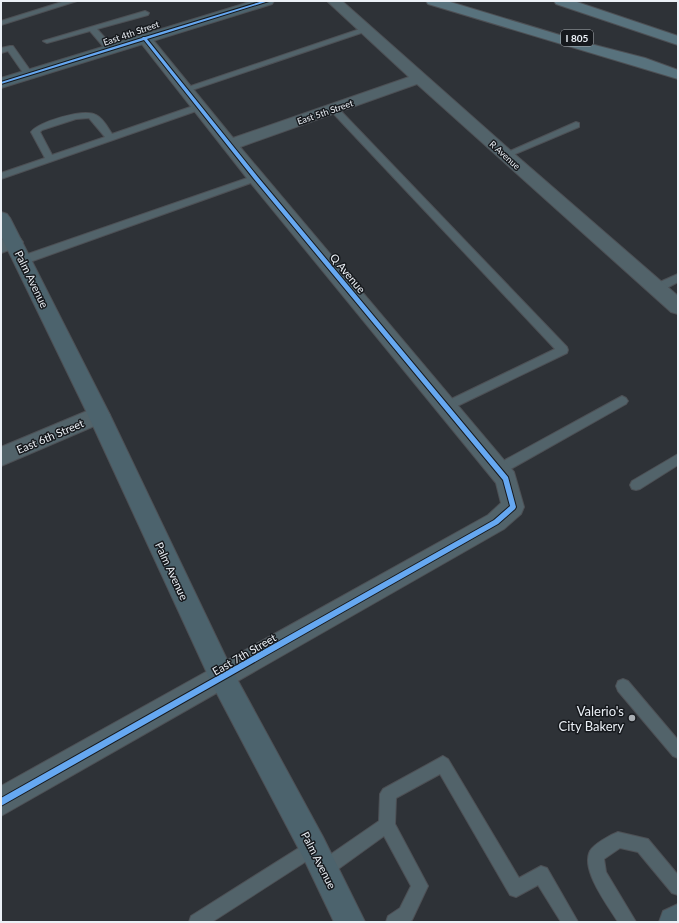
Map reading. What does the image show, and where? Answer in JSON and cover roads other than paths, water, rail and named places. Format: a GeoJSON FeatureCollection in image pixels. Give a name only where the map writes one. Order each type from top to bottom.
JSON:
{"type":"FeatureCollection","features":[{"type":"Feature","properties":{"kind":"highway"},"geometry":{"type":"LineString","coordinates":[[433,1],[578,45],[654,66]]}},
{"type":"Feature","properties":{"kind":"highway","name":"I 805"},"geometry":{"type":"LineString","coordinates":[[476,1],[678,75]]}},
{"type":"Feature","properties":{"kind":"highway"},"geometry":{"type":"LineString","coordinates":[[561,1],[678,41]]}},
{"type":"Feature","properties":{"kind":"street","name":"East 4th Street"},"geometry":{"type":"LineString","coordinates":[[1,83],[267,1]]}},
{"type":"Feature","properties":{"kind":"street","name":"R Avenue"},"geometry":{"type":"LineString","coordinates":[[334,1],[505,155],[678,307]]}},
{"type":"Feature","properties":{"kind":"street","name":"Q Avenue"},"geometry":{"type":"LineString","coordinates":[[144,38],[256,178],[506,479],[513,507],[496,522]]}},
{"type":"Feature","properties":{"kind":"street","name":"East 5th Street"},"geometry":{"type":"LineString","coordinates":[[230,145],[420,78]]}},
{"type":"Feature","properties":{"kind":"street","name":"Palm Avenue"},"geometry":{"type":"LineString","coordinates":[[1,218],[13,250],[99,415],[222,678],[319,858],[350,922]]}},
{"type":"Feature","properties":{"kind":"street","name":"East 6th Street"},"geometry":{"type":"LineString","coordinates":[[1,457],[99,415]]}},
{"type":"Feature","properties":{"kind":"street","name":"East 7th Street"},"geometry":{"type":"LineString","coordinates":[[1,802],[496,522]]}},
{"type":"Feature","properties":{"kind":"street"},"geometry":{"type":"LineString","coordinates":[[674,922],[678,919]]}},
{"type":"Feature","properties":{"kind":"lane"},"geometry":{"type":"LineString","coordinates":[[1,23],[73,1]]}},
{"type":"Feature","properties":{"kind":"lane"},"geometry":{"type":"LineString","coordinates":[[47,40],[145,13]]}},
{"type":"Feature","properties":{"kind":"lane"},"geometry":{"type":"LineString","coordinates":[[92,28],[111,50]]}},
{"type":"Feature","properties":{"kind":"lane"},"geometry":{"type":"LineString","coordinates":[[186,89],[366,30]]}},
{"type":"Feature","properties":{"kind":"lane"},"geometry":{"type":"LineString","coordinates":[[1,51],[10,48],[29,75]]}},
{"type":"Feature","properties":{"kind":"lane"},"geometry":{"type":"LineString","coordinates":[[1,176],[199,107]]}},
{"type":"Feature","properties":{"kind":"lane"},"geometry":{"type":"LineString","coordinates":[[334,109],[563,350],[446,407]]}},
{"type":"Feature","properties":{"kind":"lane"},"geometry":{"type":"LineString","coordinates":[[50,159],[35,132],[39,128],[77,116],[88,115],[93,116],[110,137]]}},
{"type":"Feature","properties":{"kind":"lane"},"geometry":{"type":"LineString","coordinates":[[505,155],[576,125]]}},
{"type":"Feature","properties":{"kind":"lane"},"geometry":{"type":"LineString","coordinates":[[13,250],[256,178]]}},
{"type":"Feature","properties":{"kind":"lane"},"geometry":{"type":"LineString","coordinates":[[657,288],[678,278]]}},
{"type":"Feature","properties":{"kind":"lane"},"geometry":{"type":"LineString","coordinates":[[498,470],[622,401]]}},
{"type":"Feature","properties":{"kind":"lane"},"geometry":{"type":"LineString","coordinates":[[636,485],[678,459]]}},
{"type":"Feature","properties":{"kind":"lane"},"geometry":{"type":"LineString","coordinates":[[623,686],[678,751]]}},
{"type":"Feature","properties":{"kind":"lane"},"geometry":{"type":"LineString","coordinates":[[394,922],[406,914],[420,886],[387,825],[388,794],[443,764],[516,889],[541,874],[570,922]]}},
{"type":"Feature","properties":{"kind":"lane"},"geometry":{"type":"LineString","coordinates":[[197,922],[319,858],[387,825]]}},
{"type":"Feature","properties":{"kind":"lane"},"geometry":{"type":"LineString","coordinates":[[628,922],[598,874],[596,855],[618,840],[642,845],[678,887]]}},
{"type":"Feature","properties":{"kind":"place","name":"Valerio's City Bakery"},"geometry":{"type":"Point","coordinates":[632,718]}}]}
